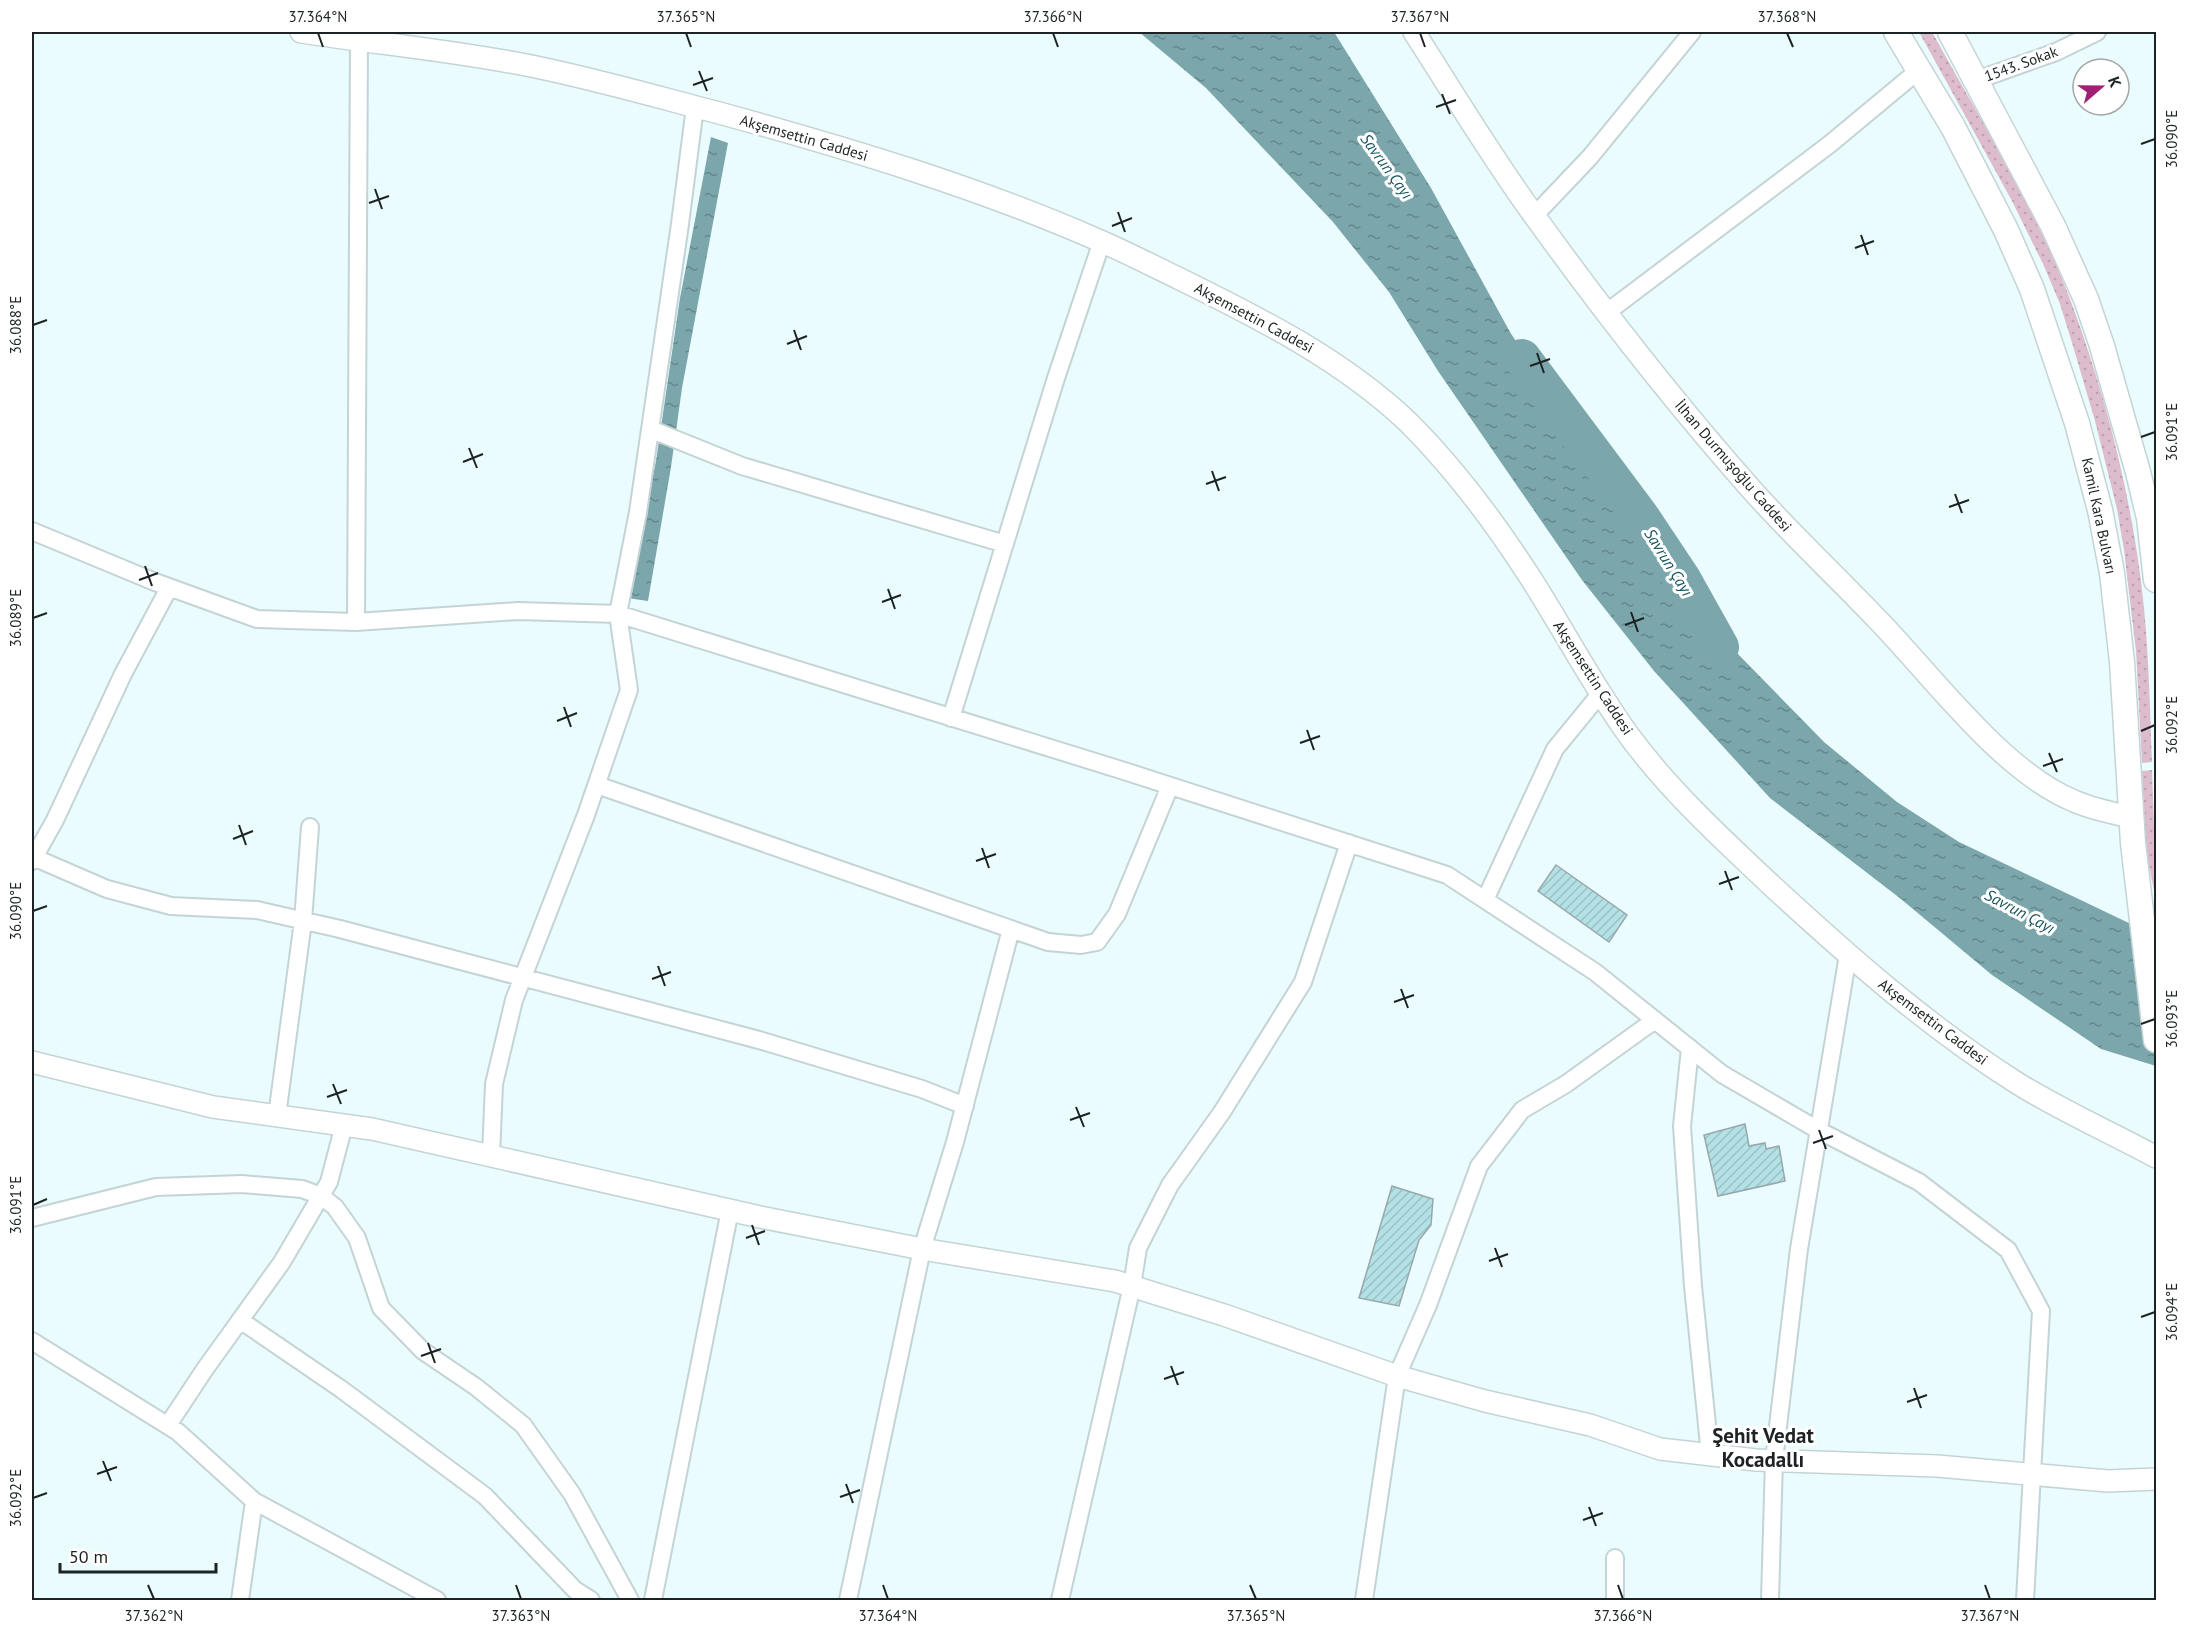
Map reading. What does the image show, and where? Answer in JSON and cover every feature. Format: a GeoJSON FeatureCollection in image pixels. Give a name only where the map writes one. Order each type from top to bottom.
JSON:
{"type":"FeatureCollection","features":[{"type":"Feature","properties":{"kind":"main road","name":"Kamil Kara Bulvarı"},"geometry":{"type":"LineString","coordinates":[[1896,32],[1953,127],[2006,230],[2032,288],[2077,423],[2100,510],[2112,573],[2122,662],[2133,843],[2157,1040]]}},
{"type":"Feature","properties":{"kind":"main road"},"geometry":{"type":"LineString","coordinates":[[1950,32],[2053,226],[2086,299],[2153,515],[2157,580]]}},
{"type":"Feature","properties":{"kind":"street","name":"Akşemsettin Caddesi"},"geometry":{"type":"LineString","coordinates":[[302,32],[538,68],[818,140],[946,182],[1102,241],[1307,345],[1366,386],[1406,421],[1444,460],[1482,508],[1529,575],[1600,694],[1634,742],[1689,805],[1741,857],[1848,955],[1915,1012],[2004,1074],[2091,1125],[2157,1157]]}},
{"type":"Feature","properties":{"kind":"street","name":"İlhan Durmuşoğlu Caddesi"},"geometry":{"type":"LineString","coordinates":[[1414,32],[1534,216],[1606,313],[1751,489],[1877,618],[1975,726],[2006,755],[2050,789],[2072,801],[2097,810],[2131,817]]}},
{"type":"Feature","properties":{"kind":"street"},"geometry":{"type":"LineString","coordinates":[[1534,216],[1590,157],[1692,32]]}},
{"type":"Feature","properties":{"kind":"street","name":"1543. Sokak"},"geometry":{"type":"LineString","coordinates":[[1977,80],[2056,52],[2097,32]]}},
{"type":"Feature","properties":{"kind":"street"},"geometry":{"type":"LineString","coordinates":[[356,622],[359,40]]}},
{"type":"Feature","properties":{"kind":"street"},"geometry":{"type":"LineString","coordinates":[[1606,313],[1830,144],[1919,70]]}},
{"type":"Feature","properties":{"kind":"street"},"geometry":{"type":"LineString","coordinates":[[491,1156],[494,1084],[514,1000],[597,784],[629,690],[618,614],[638,512],[681,224],[695,107]]}},
{"type":"Feature","properties":{"kind":"street"},"geometry":{"type":"LineString","coordinates":[[951,718],[1056,378],[1102,241]]}},
{"type":"Feature","properties":{"kind":"street"},"geometry":{"type":"LineString","coordinates":[[650,429],[742,466],[1005,544]]}},
{"type":"Feature","properties":{"kind":"street"},"geometry":{"type":"LineString","coordinates":[[32,531],[169,588],[257,620],[356,622],[518,611],[618,614],[1447,875],[1595,972],[1722,1074],[1818,1130],[1918,1182],[2008,1250],[2040,1311],[2025,1600]]}},
{"type":"Feature","properties":{"kind":"street"},"geometry":{"type":"LineString","coordinates":[[169,588],[123,674],[55,820],[32,859],[107,889],[171,906],[257,910],[459,960],[759,1040],[922,1089],[964,1106]]}},
{"type":"Feature","properties":{"kind":"street"},"geometry":{"type":"LineString","coordinates":[[1485,900],[1555,748],[1600,694]]}},
{"type":"Feature","properties":{"kind":"street"},"geometry":{"type":"LineString","coordinates":[[597,784],[1048,942],[1081,945],[1097,942],[1117,914],[1170,786]]}},
{"type":"Feature","properties":{"kind":"street"},"geometry":{"type":"LineString","coordinates":[[278,1116],[303,921],[310,827]]}},
{"type":"Feature","properties":{"kind":"street"},"geometry":{"type":"LineString","coordinates":[[1060,1600],[1132,1286],[1138,1248],[1170,1185],[1222,1112],[1303,982],[1349,843]]}},
{"type":"Feature","properties":{"kind":"street"},"geometry":{"type":"LineString","coordinates":[[848,1600],[922,1249],[964,1106],[1011,928]]}},
{"type":"Feature","properties":{"kind":"street"},"geometry":{"type":"LineString","coordinates":[[1770,1600],[1774,1460],[1799,1249],[1848,955]]}},
{"type":"Feature","properties":{"kind":"street"},"geometry":{"type":"LineString","coordinates":[[1364,1600],[1397,1376],[1428,1305],[1479,1166],[1522,1110],[1566,1084],[1655,1020]]}},
{"type":"Feature","properties":{"kind":"street"},"geometry":{"type":"LineString","coordinates":[[1690,1048],[1682,1126],[1693,1286],[1710,1455]]}},
{"type":"Feature","properties":{"kind":"street"},"geometry":{"type":"LineString","coordinates":[[32,1062],[213,1107],[372,1129],[730,1210],[922,1249],[1115,1281],[1224,1315],[1397,1376],[1485,1401],[1590,1425],[1660,1449],[1774,1460],[1937,1466],[2108,1481],[2157,1479]]}},
{"type":"Feature","properties":{"kind":"street"},"geometry":{"type":"LineString","coordinates":[[168,1425],[282,1262],[321,1196],[329,1182],[344,1125]]}},
{"type":"Feature","properties":{"kind":"street"},"geometry":{"type":"LineString","coordinates":[[32,1218],[156,1187],[242,1184],[302,1189],[321,1196],[335,1207],[357,1238],[381,1308],[423,1351],[476,1387],[523,1425],[572,1494],[630,1600]]}},
{"type":"Feature","properties":{"kind":"street"},"geometry":{"type":"LineString","coordinates":[[653,1600],[730,1210]]}},
{"type":"Feature","properties":{"kind":"street"},"geometry":{"type":"LineString","coordinates":[[240,1320],[341,1389],[485,1496],[575,1590],[591,1600]]}},
{"type":"Feature","properties":{"kind":"street"},"geometry":{"type":"LineString","coordinates":[[32,1341],[178,1432],[254,1501],[437,1600]]}},
{"type":"Feature","properties":{"kind":"street"},"geometry":{"type":"LineString","coordinates":[[240,1600],[254,1501]]}},
{"type":"Feature","properties":{"kind":"street"},"geometry":{"type":"LineString","coordinates":[[1615,1558],[1615,1600]]}},
{"type":"Feature","properties":{"kind":"shaded area"},"geometry":{"type":"Polygon","coordinates":[[[1919,32],[1932,32],[2023,196],[2056,264],[2095,373],[2126,490],[2139,569],[2147,646],[2152,762],[2142,763],[2136,651],[2117,509],[2095,421],[2060,304],[2012,201],[1919,32]]]}},
{"type":"Feature","properties":{"kind":"shaded area"},"geometry":{"type":"Polygon","coordinates":[[[2152,770],[2154,891],[2145,845],[2142,771],[2152,770]]]}},
{"type":"Feature","properties":{"kind":"water"},"geometry":{"type":"Polygon","coordinates":[[[1139,32],[1334,32],[1431,188],[1510,332],[1610,489],[1671,575],[1737,653],[1824,742],[1897,802],[1959,842],[2156,936],[2156,1066],[2101,1049],[1992,975],[1901,899],[1770,798],[1654,671],[1582,580],[1438,371],[1389,292],[1333,222],[1206,88],[1139,32]]]}},
{"type":"Feature","properties":{"kind":"water"},"geometry":{"type":"Polygon","coordinates":[[[711,137],[728,143],[682,388],[648,601],[627,598],[656,461],[680,298],[711,137]]]}},
{"type":"Feature","properties":{"kind":"building"},"geometry":{"type":"Polygon","coordinates":[[[1556,865],[1627,915],[1609,942],[1538,891],[1556,865]]]}},
{"type":"Feature","properties":{"kind":"building"},"geometry":{"type":"Polygon","coordinates":[[[1745,1124],[1749,1146],[1765,1143],[1766,1149],[1779,1146],[1785,1181],[1718,1196],[1704,1135],[1745,1124]]]}},
{"type":"Feature","properties":{"kind":"building"},"geometry":{"type":"Polygon","coordinates":[[[1392,1186],[1433,1199],[1431,1225],[1419,1240],[1399,1306],[1359,1298],[1392,1186]]]}},
{"type":"Feature","properties":{"kind":"waterway","name":"Savrun Çayı"},"geometry":{"type":"LineString","coordinates":[[1522,358],[1640,516],[1682,579],[1720,647]]}},
{"type":"Feature","properties":{"kind":"district","name":"Şehit Vedat Kocadallı"},"geometry":{"type":"Point","coordinates":[1763,1448]}}]}
